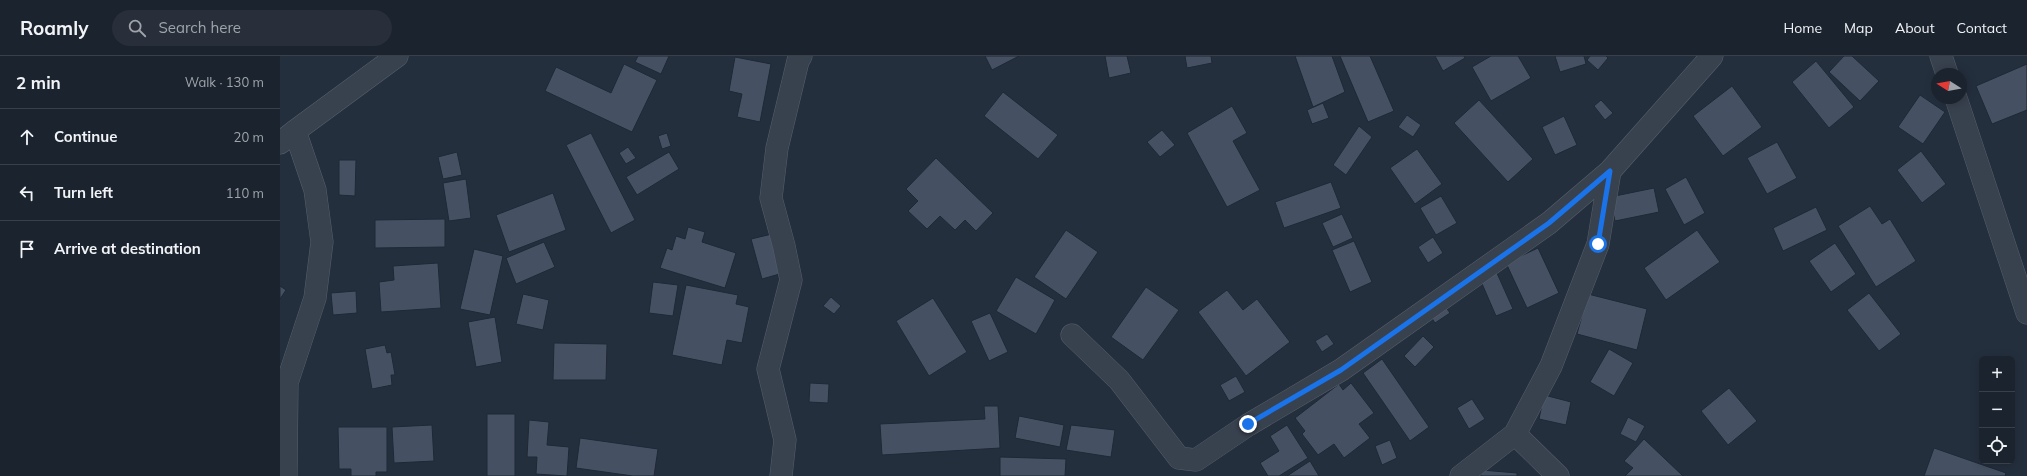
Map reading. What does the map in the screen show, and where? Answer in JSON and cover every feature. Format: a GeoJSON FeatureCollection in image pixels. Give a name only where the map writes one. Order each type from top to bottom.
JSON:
{"type":"FeatureCollection","features":[{"type":"Feature","properties":{"kind":"street"},"geometry":{"type":"LineString","coordinates":[[286,476],[287,383],[315,298],[322,242],[315,190],[287,137],[397,56]]}},
{"type":"Feature","properties":{"kind":"street"},"geometry":{"type":"LineString","coordinates":[[781,476],[785,440],[768,369],[792,280],[771,198],[777,148],[798,61],[801,56]]}},
{"type":"Feature","properties":{"kind":"street"},"geometry":{"type":"LineString","coordinates":[[1941,56],[1946,68]]}},
{"type":"Feature","properties":{"kind":"street"},"geometry":{"type":"LineString","coordinates":[[1072,335],[1119,380],[1179,458],[1196,460],[1248,424],[1341,370],[1549,223],[1610,171],[1708,58]]}},
{"type":"Feature","properties":{"kind":"street"},"geometry":{"type":"LineString","coordinates":[[1958,104],[2027,313]]}},
{"type":"Feature","properties":{"kind":"street"},"geometry":{"type":"LineString","coordinates":[[1461,476],[1515,434],[1550,366],[1598,244],[1610,171]]}},
{"type":"Feature","properties":{"kind":"street"},"geometry":{"type":"LineString","coordinates":[[1515,434],[1558,476]]}},
{"type":"Feature","properties":{"kind":"building"},"geometry":{"type":"Polygon","coordinates":[[[638,56],[669,56],[661,74],[635,62],[638,56]]]}},
{"type":"Feature","properties":{"kind":"building"},"geometry":{"type":"Polygon","coordinates":[[[985,56],[1019,56],[992,70],[985,56]]]}},
{"type":"Feature","properties":{"kind":"building"},"geometry":{"type":"Polygon","coordinates":[[[1105,56],[1127,56],[1131,73],[1109,78],[1105,56]]]}},
{"type":"Feature","properties":{"kind":"building"},"geometry":{"type":"Polygon","coordinates":[[[1185,56],[1211,56],[1212,63],[1187,68],[1185,56]]]}},
{"type":"Feature","properties":{"kind":"building"},"geometry":{"type":"Polygon","coordinates":[[[1295,56],[1332,56],[1345,92],[1313,107],[1295,56]]]}},
{"type":"Feature","properties":{"kind":"building"},"geometry":{"type":"Polygon","coordinates":[[[1340,56],[1370,56],[1394,111],[1368,122],[1340,56]]]}},
{"type":"Feature","properties":{"kind":"building"},"geometry":{"type":"Polygon","coordinates":[[[1435,56],[1464,56],[1465,58],[1443,71],[1435,56]]]}},
{"type":"Feature","properties":{"kind":"building"},"geometry":{"type":"Polygon","coordinates":[[[1491,56],[1518,56],[1531,78],[1491,101],[1472,67],[1491,56]]]}},
{"type":"Feature","properties":{"kind":"building"},"geometry":{"type":"Polygon","coordinates":[[[1555,56],[1584,56],[1586,64],[1560,72],[1555,56]]]}},
{"type":"Feature","properties":{"kind":"building"},"geometry":{"type":"Polygon","coordinates":[[[1590,56],[1606,56],[1608,58],[1598,70],[1587,60],[1590,56]]]}},
{"type":"Feature","properties":{"kind":"building"},"geometry":{"type":"Polygon","coordinates":[[[1844,56],[1852,56],[1879,81],[1860,101],[1829,72],[1844,56]]]}},
{"type":"Feature","properties":{"kind":"building"},"geometry":{"type":"Polygon","coordinates":[[[735,57],[771,64],[760,122],[737,117],[742,94],[729,91],[735,57]]]}},
{"type":"Feature","properties":{"kind":"building"},"geometry":{"type":"Polygon","coordinates":[[[1816,61],[1854,107],[1829,128],[1792,82],[1816,61]]]}},
{"type":"Feature","properties":{"kind":"building"},"geometry":{"type":"Polygon","coordinates":[[[624,64],[657,80],[632,132],[545,91],[556,67],[611,93],[624,64]]]}},
{"type":"Feature","properties":{"kind":"building"},"geometry":{"type":"Polygon","coordinates":[[[2027,64],[2027,110],[1992,124],[1976,86],[2027,64]]]}},
{"type":"Feature","properties":{"kind":"building"},"geometry":{"type":"Polygon","coordinates":[[[1732,86],[1762,127],[1723,156],[1693,116],[1732,86]]]}},
{"type":"Feature","properties":{"kind":"building"},"geometry":{"type":"Polygon","coordinates":[[[1003,92],[1058,135],[1038,159],[984,116],[1003,92]]]}},
{"type":"Feature","properties":{"kind":"building"},"geometry":{"type":"Polygon","coordinates":[[[1920,95],[1931,104],[1945,112],[1923,144],[1898,127],[1920,95]]]}},
{"type":"Feature","properties":{"kind":"building"},"geometry":{"type":"Polygon","coordinates":[[[1479,100],[1533,159],[1508,182],[1454,123],[1479,100]]]}},
{"type":"Feature","properties":{"kind":"building"},"geometry":{"type":"Polygon","coordinates":[[[1601,100],[1613,113],[1605,120],[1594,106],[1601,100]]]}},
{"type":"Feature","properties":{"kind":"building"},"geometry":{"type":"Polygon","coordinates":[[[1323,103],[1329,118],[1312,124],[1307,110],[1323,103]]]}},
{"type":"Feature","properties":{"kind":"building"},"geometry":{"type":"Polygon","coordinates":[[[1232,106],[1247,133],[1233,141],[1260,190],[1227,207],[1187,133],[1232,106]]]}},
{"type":"Feature","properties":{"kind":"building"},"geometry":{"type":"Polygon","coordinates":[[[1407,115],[1421,125],[1413,137],[1398,127],[1407,115]]]}},
{"type":"Feature","properties":{"kind":"building"},"geometry":{"type":"Polygon","coordinates":[[[1564,116],[1577,145],[1555,155],[1542,127],[1564,116]]]}},
{"type":"Feature","properties":{"kind":"building"},"geometry":{"type":"Polygon","coordinates":[[[1359,126],[1372,137],[1346,175],[1333,165],[1359,126]]]}},
{"type":"Feature","properties":{"kind":"building"},"geometry":{"type":"Polygon","coordinates":[[[1162,130],[1175,145],[1160,157],[1147,142],[1162,130]]]}},
{"type":"Feature","properties":{"kind":"building"},"geometry":{"type":"Polygon","coordinates":[[[591,133],[635,220],[611,233],[566,145],[591,133]]]}},
{"type":"Feature","properties":{"kind":"building"},"geometry":{"type":"Polygon","coordinates":[[[667,133],[671,146],[662,149],[658,136],[667,133]]]}},
{"type":"Feature","properties":{"kind":"building"},"geometry":{"type":"Polygon","coordinates":[[[1777,142],[1797,178],[1767,194],[1747,158],[1777,142]]]}},
{"type":"Feature","properties":{"kind":"building"},"geometry":{"type":"Polygon","coordinates":[[[628,147],[636,158],[626,164],[619,153],[628,147]]]}},
{"type":"Feature","properties":{"kind":"building"},"geometry":{"type":"Polygon","coordinates":[[[1417,149],[1442,184],[1415,204],[1390,168],[1417,149]]]}},
{"type":"Feature","properties":{"kind":"building"},"geometry":{"type":"Polygon","coordinates":[[[1921,151],[1946,184],[1922,203],[1897,170],[1921,151]]]}},
{"type":"Feature","properties":{"kind":"building"},"geometry":{"type":"Polygon","coordinates":[[[457,152],[462,175],[443,179],[438,157],[457,152]]]}},
{"type":"Feature","properties":{"kind":"building"},"geometry":{"type":"Polygon","coordinates":[[[669,152],[679,169],[637,195],[626,177],[669,152]]]}},
{"type":"Feature","properties":{"kind":"building"},"geometry":{"type":"Polygon","coordinates":[[[936,158],[993,213],[976,231],[965,220],[955,230],[940,216],[927,229],[908,211],[918,201],[906,189],[936,158]]]}},
{"type":"Feature","properties":{"kind":"building"},"geometry":{"type":"Polygon","coordinates":[[[339,160],[356,160],[355,196],[339,195],[339,160]]]}},
{"type":"Feature","properties":{"kind":"building"},"geometry":{"type":"Polygon","coordinates":[[[1686,177],[1705,213],[1684,225],[1665,189],[1686,177]]]}},
{"type":"Feature","properties":{"kind":"building"},"geometry":{"type":"Polygon","coordinates":[[[466,179],[471,218],[449,221],[443,183],[466,179]]]}},
{"type":"Feature","properties":{"kind":"building"},"geometry":{"type":"Polygon","coordinates":[[[1331,182],[1341,208],[1284,228],[1275,202],[1331,182]]]}},
{"type":"Feature","properties":{"kind":"building"},"geometry":{"type":"Polygon","coordinates":[[[1654,188],[1659,212],[1615,221],[1610,197],[1654,188]]]}},
{"type":"Feature","properties":{"kind":"building"},"geometry":{"type":"Polygon","coordinates":[[[553,193],[566,230],[509,252],[496,215],[553,193]]]}},
{"type":"Feature","properties":{"kind":"building"},"geometry":{"type":"Polygon","coordinates":[[[1441,196],[1457,223],[1436,235],[1420,208],[1441,196]]]}},
{"type":"Feature","properties":{"kind":"building"},"geometry":{"type":"Polygon","coordinates":[[[1870,206],[1882,224],[1890,219],[1916,261],[1876,287],[1838,226],[1870,206]]]}},
{"type":"Feature","properties":{"kind":"building"},"geometry":{"type":"Polygon","coordinates":[[[1816,207],[1827,230],[1783,251],[1773,228],[1816,207]]]}},
{"type":"Feature","properties":{"kind":"building"},"geometry":{"type":"Polygon","coordinates":[[[1342,214],[1353,238],[1333,247],[1322,223],[1342,214]]]}},
{"type":"Feature","properties":{"kind":"building"},"geometry":{"type":"Polygon","coordinates":[[[445,219],[445,247],[375,248],[375,220],[445,219]]]}},
{"type":"Feature","properties":{"kind":"building"},"geometry":{"type":"Polygon","coordinates":[[[688,227],[705,232],[702,242],[736,253],[725,288],[660,268],[667,248],[672,250],[676,236],[685,239],[688,227]]]}},
{"type":"Feature","properties":{"kind":"building"},"geometry":{"type":"Polygon","coordinates":[[[1066,230],[1098,252],[1066,299],[1034,277],[1066,230]]]}},
{"type":"Feature","properties":{"kind":"building"},"geometry":{"type":"Polygon","coordinates":[[[1697,230],[1720,262],[1666,300],[1644,268],[1697,230]]]}},
{"type":"Feature","properties":{"kind":"building"},"geometry":{"type":"Polygon","coordinates":[[[772,234],[783,273],[762,279],[751,239],[772,234]]]}},
{"type":"Feature","properties":{"kind":"building"},"geometry":{"type":"Polygon","coordinates":[[[1433,237],[1443,253],[1428,263],[1418,247],[1433,237]]]}},
{"type":"Feature","properties":{"kind":"building"},"geometry":{"type":"Polygon","coordinates":[[[1354,241],[1372,282],[1350,292],[1332,250],[1354,241]]]}},
{"type":"Feature","properties":{"kind":"building"},"geometry":{"type":"Polygon","coordinates":[[[544,242],[555,267],[516,284],[506,258],[544,242]]]}},
{"type":"Feature","properties":{"kind":"building"},"geometry":{"type":"Polygon","coordinates":[[[1835,243],[1856,274],[1831,292],[1809,261],[1835,243]]]}},
{"type":"Feature","properties":{"kind":"building"},"geometry":{"type":"Polygon","coordinates":[[[1538,248],[1559,293],[1527,308],[1506,263],[1538,248]]]}},
{"type":"Feature","properties":{"kind":"building"},"geometry":{"type":"Polygon","coordinates":[[[474,249],[503,256],[490,315],[460,309],[474,249]]]}},
{"type":"Feature","properties":{"kind":"building"},"geometry":{"type":"Polygon","coordinates":[[[438,263],[441,308],[381,312],[379,282],[394,280],[393,266],[438,263]]]}},
{"type":"Feature","properties":{"kind":"building"},"geometry":{"type":"Polygon","coordinates":[[[1496,271],[1513,309],[1496,316],[1480,279],[1496,271]]]}},
{"type":"Feature","properties":{"kind":"building"},"geometry":{"type":"Polygon","coordinates":[[[1016,277],[1055,300],[1036,334],[996,311],[1016,277]]]}},
{"type":"Feature","properties":{"kind":"building"},"geometry":{"type":"Polygon","coordinates":[[[653,282],[678,285],[673,316],[649,313],[653,282]]]}},
{"type":"Feature","properties":{"kind":"building"},"geometry":{"type":"Polygon","coordinates":[[[686,285],[738,295],[736,304],[749,307],[742,343],[727,340],[722,365],[672,355],[686,285]]]}},
{"type":"Feature","properties":{"kind":"building"},"geometry":{"type":"Polygon","coordinates":[[[280,286],[286,290],[280,299],[280,286]]]}},
{"type":"Feature","properties":{"kind":"building"},"geometry":{"type":"Polygon","coordinates":[[[1146,287],[1179,310],[1143,360],[1111,337],[1146,287]]]}},
{"type":"Feature","properties":{"kind":"building"},"geometry":{"type":"Polygon","coordinates":[[[1227,290],[1243,310],[1257,299],[1290,342],[1246,376],[1198,312],[1227,290]]]}},
{"type":"Feature","properties":{"kind":"building"},"geometry":{"type":"Polygon","coordinates":[[[356,291],[357,313],[333,315],[331,293],[356,291]]]}},
{"type":"Feature","properties":{"kind":"building"},"geometry":{"type":"Polygon","coordinates":[[[1869,293],[1901,334],[1879,351],[1847,310],[1869,293]]]}},
{"type":"Feature","properties":{"kind":"building"},"geometry":{"type":"Polygon","coordinates":[[[523,294],[549,300],[543,330],[516,324],[523,294]]]}},
{"type":"Feature","properties":{"kind":"building"},"geometry":{"type":"Polygon","coordinates":[[[1588,294],[1647,309],[1637,350],[1577,334],[1588,294]]]}},
{"type":"Feature","properties":{"kind":"building"},"geometry":{"type":"Polygon","coordinates":[[[831,297],[841,306],[834,314],[823,306],[831,297]]]}},
{"type":"Feature","properties":{"kind":"building"},"geometry":{"type":"Polygon","coordinates":[[[933,298],[967,352],[929,376],[896,321],[933,298]]]}},
{"type":"Feature","properties":{"kind":"building"},"geometry":{"type":"Polygon","coordinates":[[[1443,303],[1450,313],[1435,323],[1428,312],[1443,303]]]}},
{"type":"Feature","properties":{"kind":"building"},"geometry":{"type":"Polygon","coordinates":[[[990,313],[1008,352],[989,361],[971,321],[990,313]]]}},
{"type":"Feature","properties":{"kind":"building"},"geometry":{"type":"Polygon","coordinates":[[[495,317],[502,362],[476,367],[468,322],[495,317]]]}},
{"type":"Feature","properties":{"kind":"building"},"geometry":{"type":"Polygon","coordinates":[[[1327,334],[1334,344],[1322,352],[1315,341],[1327,334]]]}},
{"type":"Feature","properties":{"kind":"building"},"geometry":{"type":"Polygon","coordinates":[[[1423,336],[1434,347],[1415,367],[1404,356],[1423,336]]]}},
{"type":"Feature","properties":{"kind":"building"},"geometry":{"type":"Polygon","coordinates":[[[554,343],[607,344],[606,380],[553,380],[554,343]]]}},
{"type":"Feature","properties":{"kind":"building"},"geometry":{"type":"Polygon","coordinates":[[[385,345],[387,353],[391,352],[395,375],[391,375],[392,385],[372,389],[365,349],[385,345]]]}},
{"type":"Feature","properties":{"kind":"building"},"geometry":{"type":"Polygon","coordinates":[[[1609,349],[1633,363],[1614,396],[1590,382],[1609,349]]]}},
{"type":"Feature","properties":{"kind":"building"},"geometry":{"type":"Polygon","coordinates":[[[1382,359],[1429,427],[1410,441],[1363,373],[1382,359]]]}},
{"type":"Feature","properties":{"kind":"building"},"geometry":{"type":"Polygon","coordinates":[[[1236,376],[1245,392],[1229,401],[1220,385],[1236,376]]]}},
{"type":"Feature","properties":{"kind":"building"},"geometry":{"type":"Polygon","coordinates":[[[810,383],[829,384],[828,403],[809,402],[810,383]]]}},
{"type":"Feature","properties":{"kind":"building"},"geometry":{"type":"Polygon","coordinates":[[[1351,383],[1374,413],[1359,424],[1370,438],[1344,458],[1334,444],[1318,455],[1302,434],[1305,431],[1295,418],[1339,384],[1343,390],[1351,383]]]}},
{"type":"Feature","properties":{"kind":"building"},"geometry":{"type":"Polygon","coordinates":[[[1729,388],[1757,421],[1728,445],[1701,411],[1729,388]]]}},
{"type":"Feature","properties":{"kind":"building"},"geometry":{"type":"Polygon","coordinates":[[[1544,395],[1571,402],[1566,425],[1539,419],[1544,395]]]}},
{"type":"Feature","properties":{"kind":"building"},"geometry":{"type":"Polygon","coordinates":[[[1472,399],[1485,419],[1469,429],[1457,408],[1472,399]]]}},
{"type":"Feature","properties":{"kind":"building"},"geometry":{"type":"Polygon","coordinates":[[[984,406],[998,406],[1000,448],[882,455],[880,424],[985,419],[984,406]]]}},
{"type":"Feature","properties":{"kind":"building"},"geometry":{"type":"Polygon","coordinates":[[[487,414],[515,414],[515,476],[487,476],[487,414]]]}},
{"type":"Feature","properties":{"kind":"building"},"geometry":{"type":"Polygon","coordinates":[[[1019,416],[1064,425],[1060,447],[1015,438],[1019,416]]]}},
{"type":"Feature","properties":{"kind":"building"},"geometry":{"type":"Polygon","coordinates":[[[1628,417],[1645,426],[1636,442],[1620,434],[1628,417]]]}},
{"type":"Feature","properties":{"kind":"building"},"geometry":{"type":"Polygon","coordinates":[[[529,420],[549,422],[547,445],[569,447],[567,476],[536,474],[537,457],[527,457],[529,420]]]}},
{"type":"Feature","properties":{"kind":"building"},"geometry":{"type":"Polygon","coordinates":[[[432,425],[434,461],[394,463],[392,427],[432,425]]]}},
{"type":"Feature","properties":{"kind":"building"},"geometry":{"type":"Polygon","coordinates":[[[1071,425],[1115,430],[1111,457],[1066,450],[1071,425]]]}},
{"type":"Feature","properties":{"kind":"building"},"geometry":{"type":"Polygon","coordinates":[[[1287,425],[1308,458],[1279,476],[1268,476],[1260,463],[1279,451],[1270,436],[1287,425]]]}},
{"type":"Feature","properties":{"kind":"building"},"geometry":{"type":"Polygon","coordinates":[[[338,427],[387,427],[387,472],[376,472],[376,476],[351,476],[351,469],[339,469],[338,427]]]}},
{"type":"Feature","properties":{"kind":"building"},"geometry":{"type":"Polygon","coordinates":[[[580,438],[658,449],[654,476],[633,476],[576,468],[580,438]]]}},
{"type":"Feature","properties":{"kind":"building"},"geometry":{"type":"Polygon","coordinates":[[[1644,439],[1683,476],[1625,476],[1633,468],[1624,461],[1644,439]]]}},
{"type":"Feature","properties":{"kind":"building"},"geometry":{"type":"Polygon","coordinates":[[[1390,440],[1397,458],[1382,465],[1375,446],[1390,440]]]}},
{"type":"Feature","properties":{"kind":"building"},"geometry":{"type":"Polygon","coordinates":[[[1934,448],[2006,473],[2005,476],[1924,476],[1934,448]]]}},
{"type":"Feature","properties":{"kind":"building"},"geometry":{"type":"Polygon","coordinates":[[[1000,457],[1066,459],[1065,476],[1000,476],[1000,457]]]}},
{"type":"Feature","properties":{"kind":"building"},"geometry":{"type":"Polygon","coordinates":[[[1310,461],[1319,476],[1287,476],[1310,461]]]}},
{"type":"Feature","properties":{"kind":"building"},"geometry":{"type":"Polygon","coordinates":[[[1481,470],[1517,473],[1517,476],[1481,476],[1481,470]]]}},
{"type":"Feature","properties":{"kind":"route"},"geometry":{"type":"LineString","coordinates":[[1248,424],[1341,370],[1549,223],[1610,171],[1598,244]]}}]}
